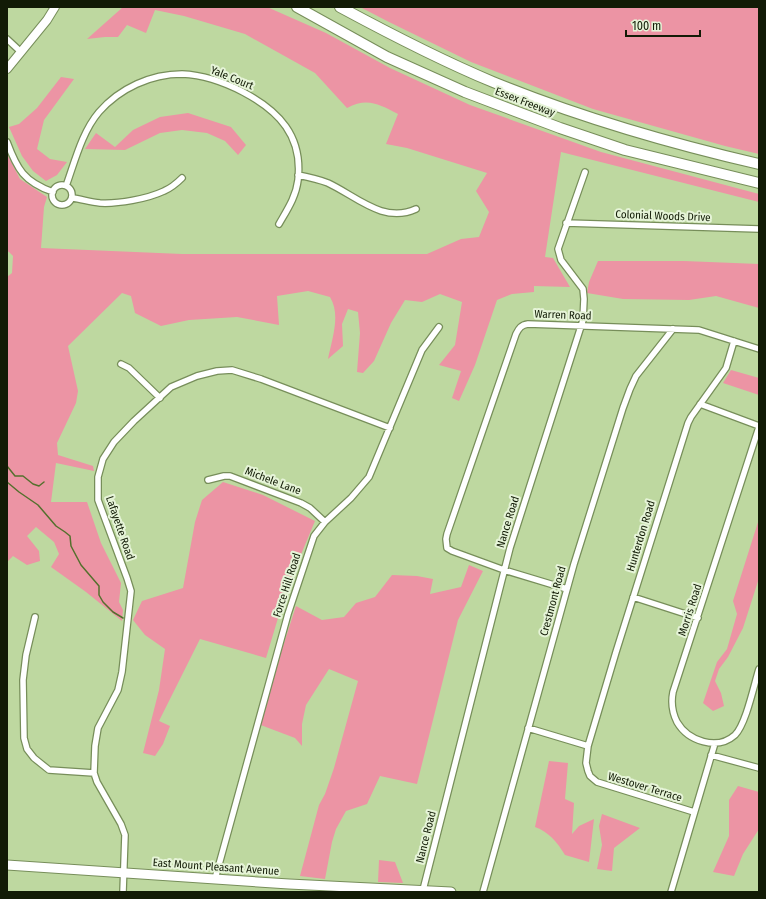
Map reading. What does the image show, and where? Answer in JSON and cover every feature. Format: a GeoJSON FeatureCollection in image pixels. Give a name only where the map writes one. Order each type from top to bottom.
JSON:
{"type":"FeatureCollection","features":[{"type":"Feature","properties":{"kind":"highway"},"geometry":{"type":"LineString","coordinates":[[287,7],[316,18]]}},
{"type":"Feature","properties":{"kind":"highway","name":"Essex Freeway"},"geometry":{"type":"LineString","coordinates":[[297,7],[387,57],[465,92],[560,128],[625,150],[759,183]]}},
{"type":"Feature","properties":{"kind":"highway","name":"Essex Freeway"},"geometry":{"type":"LineString","coordinates":[[344,8],[434,56],[543,101],[615,126],[690,148],[759,164]]}},
{"type":"Feature","properties":{"kind":"main road"},"geometry":{"type":"LineString","coordinates":[[7,68],[55,7]]}},
{"type":"Feature","properties":{"kind":"main road","name":"East Mount Pleasant Avenue"},"geometry":{"type":"LineString","coordinates":[[7,865],[215,879],[451,892]]}},
{"type":"Feature","properties":{"kind":"street"},"geometry":{"type":"LineString","coordinates":[[7,39],[21,52]]}},
{"type":"Feature","properties":{"kind":"street","name":"Yale Court"},"geometry":{"type":"LineString","coordinates":[[66,186],[86,133],[93,120],[108,103],[127,89],[159,77],[182,74],[205,77],[227,84],[259,101],[273,111],[284,124],[292,139],[297,156],[298,175],[293,198],[279,224]]}},
{"type":"Feature","properties":{"kind":"street"},"geometry":{"type":"LineString","coordinates":[[7,142],[16,164],[26,178],[38,186],[53,192]]}},
{"type":"Feature","properties":{"kind":"street","name":"Nance Road"},"geometry":{"type":"LineString","coordinates":[[423,890],[510,548],[583,320],[583,288],[560,260],[558,249],[585,172]]}},
{"type":"Feature","properties":{"kind":"street"},"geometry":{"type":"LineString","coordinates":[[298,175],[330,184],[366,206],[376,209],[397,213],[409,212],[416,209]]}},
{"type":"Feature","properties":{"kind":"street"},"geometry":{"type":"LineString","coordinates":[[72,198],[99,203],[122,202],[164,191],[175,185],[182,178]]}},
{"type":"Feature","properties":{"kind":"street"},"geometry":{"type":"LineString","coordinates":[[58,186],[66,186],[71,189],[72,198],[67,204],[59,204],[54,201],[53,192],[58,186]]}},
{"type":"Feature","properties":{"kind":"street","name":"Colonial Woods Drive"},"geometry":{"type":"LineString","coordinates":[[566,223],[759,229]]}},
{"type":"Feature","properties":{"kind":"street","name":"Warren Road"},"geometry":{"type":"LineString","coordinates":[[504,570],[452,552],[447,548],[446,543],[447,534],[516,334],[523,325],[699,330],[759,349]]}},
{"type":"Feature","properties":{"kind":"street","name":"Force Hill Road"},"geometry":{"type":"LineString","coordinates":[[215,879],[288,614],[314,536],[325,522],[351,498],[369,477],[422,350],[438,327]]}},
{"type":"Feature","properties":{"kind":"street","name":"Crestmont Road"},"geometry":{"type":"LineString","coordinates":[[483,892],[567,589],[630,389],[636,376],[673,329]]}},
{"type":"Feature","properties":{"kind":"street","name":"Hunterdon Road"},"geometry":{"type":"LineString","coordinates":[[588,746],[633,596],[688,423],[726,368],[734,341]]}},
{"type":"Feature","properties":{"kind":"street"},"geometry":{"type":"LineString","coordinates":[[121,364],[129,368],[160,398]]}},
{"type":"Feature","properties":{"kind":"street","name":"Lafayette Road"},"geometry":{"type":"LineString","coordinates":[[123,892],[123,830],[96,782],[94,773],[94,746],[98,728],[118,690],[122,672],[130,592],[127,578],[98,500],[98,477],[103,459],[114,442],[134,421],[171,387],[197,376],[217,371],[232,370],[261,379],[390,428]]}},
{"type":"Feature","properties":{"kind":"street"},"geometry":{"type":"LineString","coordinates":[[700,404],[759,426]]}},
{"type":"Feature","properties":{"kind":"street","name":"Morris Road"},"geometry":{"type":"LineString","coordinates":[[715,743],[699,740],[685,731],[677,721],[672,705],[673,692],[759,426]]}},
{"type":"Feature","properties":{"kind":"street","name":"Michele Lane"},"geometry":{"type":"LineString","coordinates":[[208,480],[230,476],[301,503],[310,508],[325,522]]}},
{"type":"Feature","properties":{"kind":"street"},"geometry":{"type":"LineString","coordinates":[[504,570],[567,589]]}},
{"type":"Feature","properties":{"kind":"street"},"geometry":{"type":"LineString","coordinates":[[633,596],[698,618]]}},
{"type":"Feature","properties":{"kind":"street"},"geometry":{"type":"LineString","coordinates":[[35,617],[26,655],[23,680],[24,738],[27,749],[34,758],[49,770],[94,773]]}},
{"type":"Feature","properties":{"kind":"street"},"geometry":{"type":"LineString","coordinates":[[671,892],[715,743],[723,742],[731,738],[738,731],[742,723],[759,669]]}},
{"type":"Feature","properties":{"kind":"street"},"geometry":{"type":"LineString","coordinates":[[528,728],[588,746]]}},
{"type":"Feature","properties":{"kind":"street","name":"Westover Terrace"},"geometry":{"type":"LineString","coordinates":[[588,746],[586,763],[588,771],[590,776],[597,782],[694,812]]}},
{"type":"Feature","properties":{"kind":"street"},"geometry":{"type":"LineString","coordinates":[[711,755],[759,768]]}},
{"type":"Feature","properties":{"kind":"shaded area"},"geometry":{"type":"Polygon","coordinates":[[[123,7],[267,7],[326,33],[390,68],[470,105],[601,152],[759,194],[759,202],[561,152],[545,257],[553,258],[570,287],[534,286],[534,292],[512,294],[497,300],[475,365],[459,401],[452,398],[461,371],[439,365],[455,345],[462,302],[440,294],[422,302],[405,300],[391,323],[374,361],[363,373],[357,372],[360,333],[358,312],[348,309],[342,324],[343,346],[328,359],[335,327],[335,311],[330,297],[308,291],[277,296],[279,325],[237,317],[189,320],[161,326],[135,313],[131,296],[122,293],[68,346],[78,391],[76,403],[57,443],[58,455],[93,466],[94,471],[56,463],[51,502],[87,502],[101,543],[121,583],[119,602],[123,610],[122,621],[86,592],[51,567],[59,554],[54,542],[36,527],[27,536],[39,551],[40,561],[27,565],[13,556],[7,562],[7,277],[12,273],[13,256],[7,251],[7,154],[20,179],[47,197],[44,207],[41,248],[182,254],[427,254],[461,239],[479,237],[489,212],[476,191],[487,173],[407,148],[386,144],[398,114],[385,107],[367,102],[347,108],[315,73],[245,34],[184,16],[155,10],[146,33],[127,25],[118,37],[87,39],[123,7]]]}},
{"type":"Feature","properties":{"kind":"shaded area"},"geometry":{"type":"Polygon","coordinates":[[[360,7],[759,7],[759,154],[593,109],[471,62],[360,7]]]}},
{"type":"Feature","properties":{"kind":"shaded area"},"geometry":{"type":"Polygon","coordinates":[[[61,77],[74,79],[44,120],[37,149],[50,159],[67,162],[57,175],[46,181],[33,171],[22,156],[9,127],[19,124],[37,108],[61,77]]]}},
{"type":"Feature","properties":{"kind":"shaded area"},"geometry":{"type":"Polygon","coordinates":[[[188,113],[231,127],[246,145],[238,155],[225,141],[207,133],[182,130],[160,133],[125,150],[85,149],[96,133],[115,147],[133,130],[160,117],[188,113]]]}},
{"type":"Feature","properties":{"kind":"shaded area"},"geometry":{"type":"Polygon","coordinates":[[[598,261],[684,261],[759,264],[759,308],[716,296],[689,300],[623,299],[587,293],[589,282],[598,261]]]}},
{"type":"Feature","properties":{"kind":"shaded area"},"geometry":{"type":"Polygon","coordinates":[[[731,370],[759,378],[759,395],[723,383],[731,370]]]}},
{"type":"Feature","properties":{"kind":"shaded area"},"geometry":{"type":"Polygon","coordinates":[[[223,482],[263,495],[315,521],[287,588],[266,658],[200,639],[159,721],[170,726],[163,744],[155,756],[143,753],[159,690],[165,649],[145,635],[133,620],[142,601],[183,588],[195,522],[202,500],[223,482]]]}},
{"type":"Feature","properties":{"kind":"shaded area"},"geometry":{"type":"Polygon","coordinates":[[[759,519],[759,578],[743,628],[728,657],[719,669],[715,681],[721,693],[724,706],[713,711],[703,703],[717,662],[727,649],[737,614],[733,601],[759,519]]]}},
{"type":"Feature","properties":{"kind":"shaded area"},"geometry":{"type":"Polygon","coordinates":[[[469,565],[483,571],[458,620],[417,784],[380,776],[367,804],[346,811],[336,829],[325,879],[300,876],[319,805],[325,794],[334,768],[358,681],[329,669],[306,705],[302,724],[302,746],[295,738],[258,724],[296,606],[322,620],[344,617],[356,603],[375,597],[392,575],[417,576],[433,579],[430,594],[461,587],[469,565]]]}},
{"type":"Feature","properties":{"kind":"shaded area"},"geometry":{"type":"Polygon","coordinates":[[[549,761],[568,763],[565,799],[574,803],[572,834],[579,826],[594,819],[589,862],[565,855],[552,838],[535,827],[549,761]]]}},
{"type":"Feature","properties":{"kind":"shaded area"},"geometry":{"type":"Polygon","coordinates":[[[738,786],[759,792],[759,829],[743,854],[734,876],[713,872],[729,836],[729,800],[738,786]]]}},
{"type":"Feature","properties":{"kind":"shaded area"},"geometry":{"type":"Polygon","coordinates":[[[602,814],[640,828],[614,848],[612,871],[597,869],[602,845],[599,826],[602,814]]]}},
{"type":"Feature","properties":{"kind":"shaded area"},"geometry":{"type":"Polygon","coordinates":[[[379,860],[395,862],[403,883],[378,882],[379,860]]]}},
{"type":"Feature","properties":{"kind":"waterway"},"geometry":{"type":"LineString","coordinates":[[7,466],[15,476],[23,476],[33,484],[39,486],[44,482]]}},
{"type":"Feature","properties":{"kind":"waterway"},"geometry":{"type":"LineString","coordinates":[[7,482],[38,505],[56,526],[70,536],[71,546],[81,565],[99,586],[99,595],[103,602],[113,612],[123,618]]}}]}
